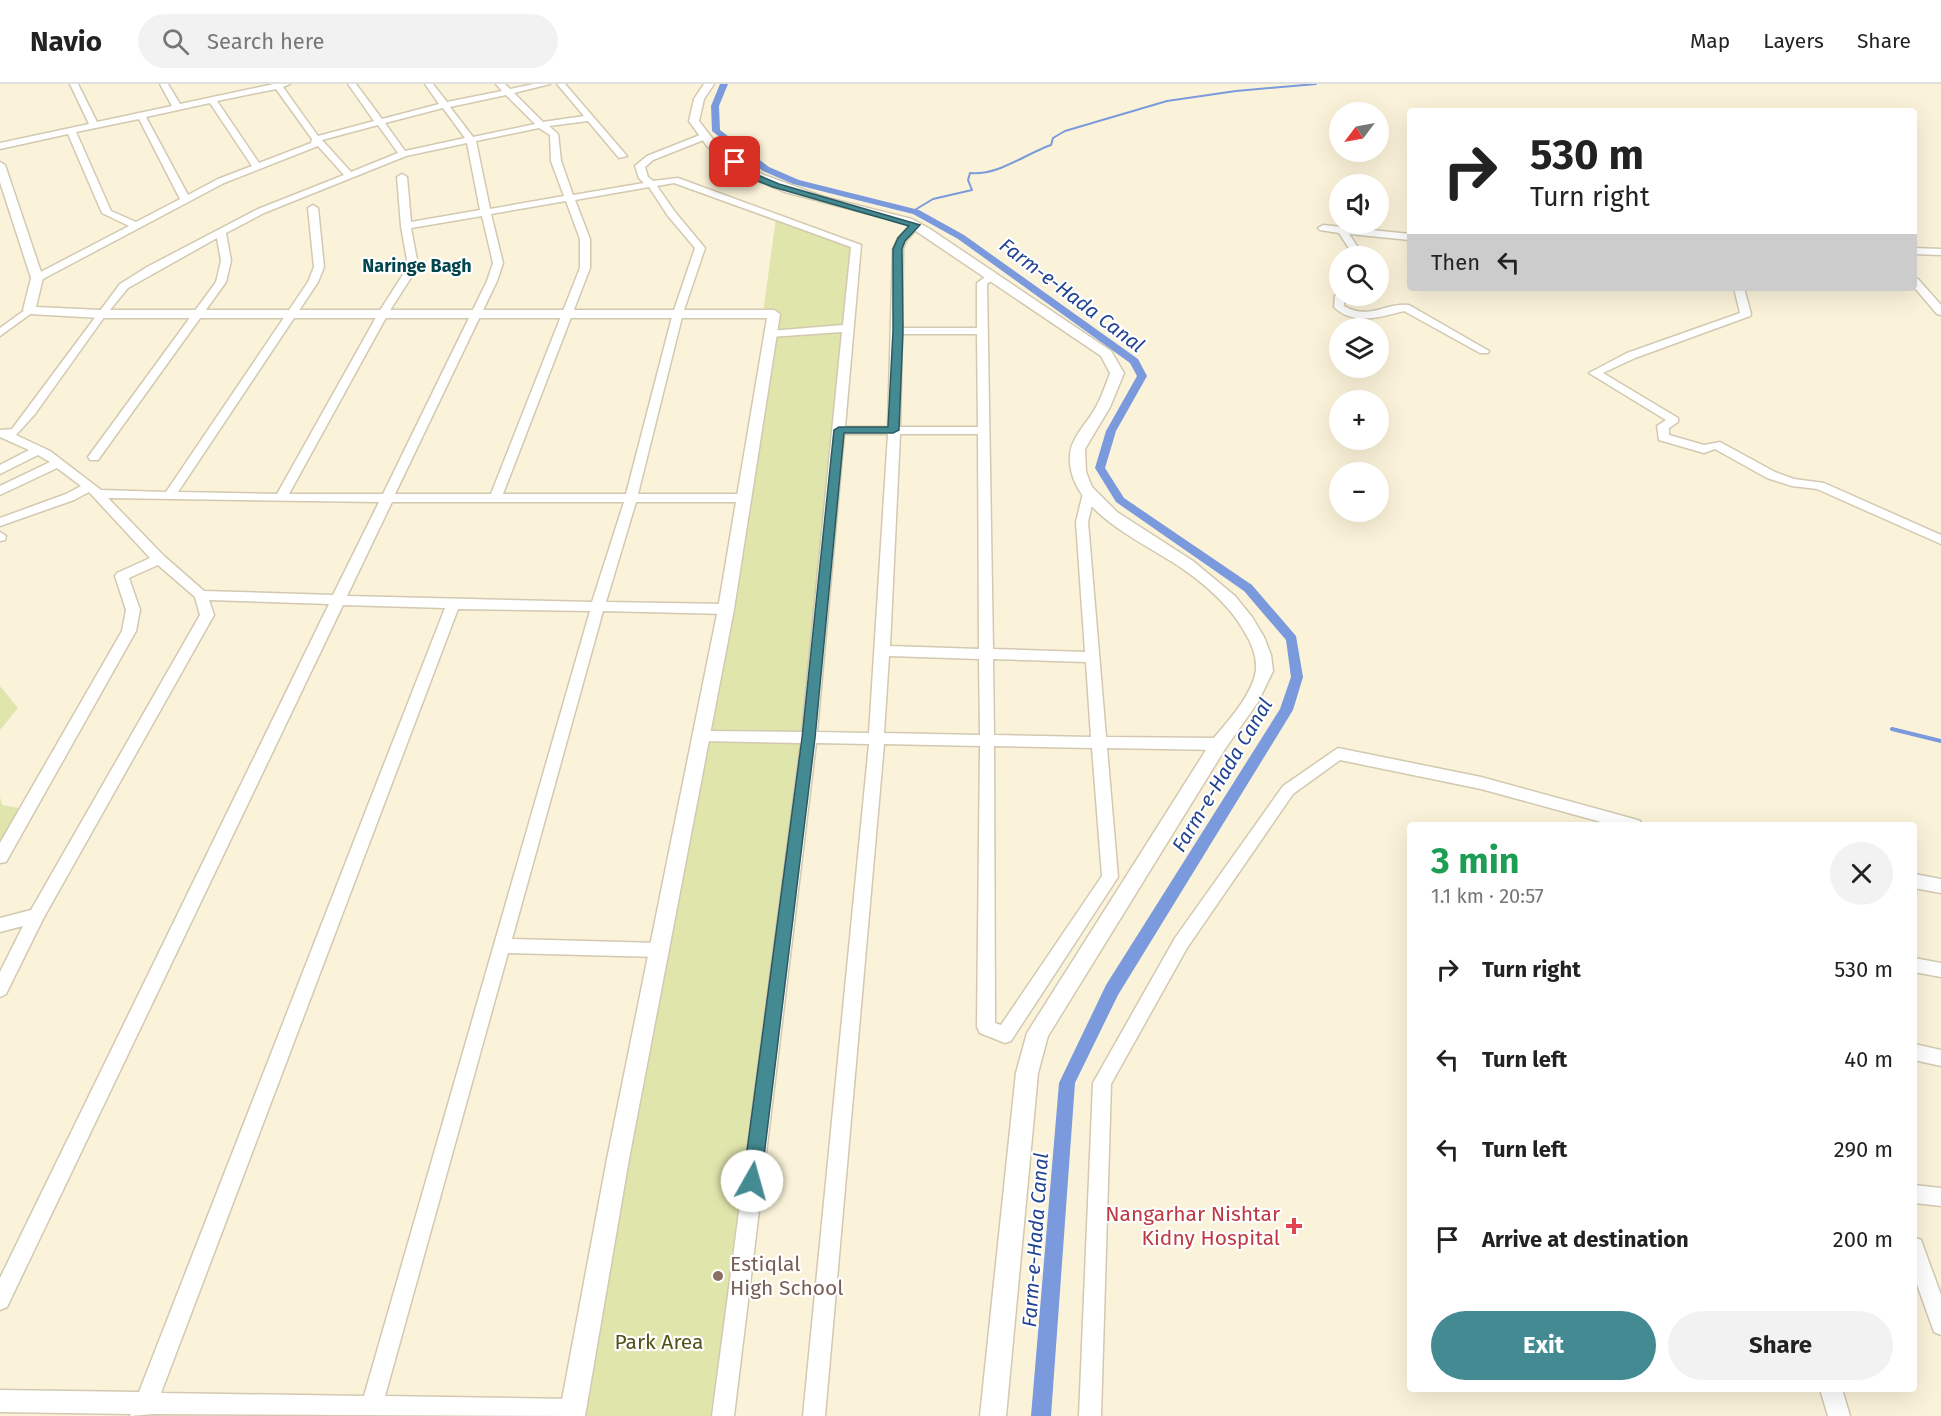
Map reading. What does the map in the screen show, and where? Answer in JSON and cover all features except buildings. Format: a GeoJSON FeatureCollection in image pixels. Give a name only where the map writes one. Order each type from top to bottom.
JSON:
{"type":"FeatureCollection","features":[{"type":"Feature","properties":{"kind":"street"},"geometry":{"type":"LineString","coordinates":[[74,84],[94,126]]}},
{"type":"Feature","properties":{"kind":"street"},"geometry":{"type":"LineString","coordinates":[[164,84],[177,107]]}},
{"type":"Feature","properties":{"kind":"street"},"geometry":{"type":"LineString","coordinates":[[352,84],[403,154]]}},
{"type":"Feature","properties":{"kind":"street"},"geometry":{"type":"LineString","coordinates":[[0,1300],[390,497],[478,312],[498,263],[471,140],[429,84]]}},
{"type":"Feature","properties":{"kind":"street"},"geometry":{"type":"LineString","coordinates":[[496,497],[585,268],[585,240],[556,161],[554,134],[541,125],[500,84]]}},
{"type":"Feature","properties":{"kind":"street"},"geometry":{"type":"LineString","coordinates":[[316,139],[446,106],[546,84]]}},
{"type":"Feature","properties":{"kind":"street"},"geometry":{"type":"LineString","coordinates":[[561,84],[622,156]]}},
{"type":"Feature","properties":{"kind":"street"},"geometry":{"type":"LineString","coordinates":[[709,84],[699,99],[694,121],[703,137],[750,175],[776,185],[915,225],[1106,354],[1118,373],[1077,453],[1080,481],[1108,512],[1177,557],[1216,586],[1244,616],[1262,649],[1264,673],[1238,722],[1219,744],[1038,1034],[1028,1073],[993,1416]]}},
{"type":"Feature","properties":{"kind":"street"},"geometry":{"type":"LineString","coordinates":[[0,146],[212,100],[254,87],[282,85],[316,139],[350,176]]}},
{"type":"Feature","properties":{"kind":"street"},"geometry":{"type":"LineString","coordinates":[[212,100],[257,166]]}},
{"type":"Feature","properties":{"kind":"street"},"geometry":{"type":"LineString","coordinates":[[141,115],[184,199]]}},
{"type":"Feature","properties":{"kind":"street"},"geometry":{"type":"LineString","coordinates":[[4,434],[16,431],[100,314],[124,286],[152,269],[261,211],[403,154],[541,125],[590,118]]}},
{"type":"Feature","properties":{"kind":"street"},"geometry":{"type":"LineString","coordinates":[[71,131],[107,213],[136,225]]}},
{"type":"Feature","properties":{"kind":"street"},"geometry":{"type":"LineString","coordinates":[[370,1411],[598,605],[631,498],[678,313],[700,248],[644,178],[640,166],[650,158],[703,137]]}},
{"type":"Feature","properties":{"kind":"street"},"geometry":{"type":"LineString","coordinates":[[37,278],[184,199],[257,166],[315,144],[316,139]]}},
{"type":"Feature","properties":{"kind":"street"},"geometry":{"type":"LineString","coordinates":[[0,165],[37,278],[29,310],[0,333]]}},
{"type":"Feature","properties":{"kind":"street"},"geometry":{"type":"LineString","coordinates":[[281,498],[384,312],[407,276],[412,260],[406,226],[402,177]]}},
{"type":"Feature","properties":{"kind":"street"},"geometry":{"type":"LineString","coordinates":[[406,226],[652,186],[675,180],[856,245],[809,738],[723,1416]]}},
{"type":"Feature","properties":{"kind":"street"},"geometry":{"type":"LineString","coordinates":[[169,495],[313,282],[319,267],[313,208]]}},
{"type":"Feature","properties":{"kind":"street"},"geometry":{"type":"LineString","coordinates":[[814,1416],[883,651],[898,331],[898,249],[901,240],[915,225]]}},
{"type":"Feature","properties":{"kind":"street"},"geometry":{"type":"LineString","coordinates":[[1323,228],[1329,229]]}},
{"type":"Feature","properties":{"kind":"street"},"geometry":{"type":"LineString","coordinates":[[94,457],[221,282],[225,261],[221,233]]}},
{"type":"Feature","properties":{"kind":"street"},"geometry":{"type":"LineString","coordinates":[[1381,234],[1407,237]]}},
{"type":"Feature","properties":{"kind":"street"},"geometry":{"type":"LineString","coordinates":[[1917,252],[1941,252]]}},
{"type":"Feature","properties":{"kind":"street"},"geometry":{"type":"LineString","coordinates":[[993,276],[982,283],[987,740],[986,1027],[1005,1035],[1110,877],[1082,522],[1089,493]]}},
{"type":"Feature","properties":{"kind":"street"},"geometry":{"type":"LineString","coordinates":[[1917,284],[1941,312]]}},
{"type":"Feature","properties":{"kind":"street"},"geometry":{"type":"LineString","coordinates":[[1740,291],[1746,314],[1718,328],[1616,360],[1594,373],[1674,420],[1663,426],[1663,437],[1704,449],[1716,444],[1771,475],[1792,482],[1820,486],[1941,540]]}},
{"type":"Feature","properties":{"kind":"street"},"geometry":{"type":"LineString","coordinates":[[1339,306],[1347,313],[1362,317],[1405,307],[1484,351]]}},
{"type":"Feature","properties":{"kind":"street"},"geometry":{"type":"LineString","coordinates":[[0,1401],[143,1410],[573,1413],[618,1159],[726,609],[774,314],[200,312],[100,314],[29,310]]}},
{"type":"Feature","properties":{"kind":"street"},"geometry":{"type":"LineString","coordinates":[[770,334],[848,328]]}},
{"type":"Feature","properties":{"kind":"street"},"geometry":{"type":"LineString","coordinates":[[898,331],[982,331]]}},
{"type":"Feature","properties":{"kind":"street"},"geometry":{"type":"LineString","coordinates":[[839,430],[984,430]]}},
{"type":"Feature","properties":{"kind":"street"},"geometry":{"type":"LineString","coordinates":[[0,989],[37,915],[207,615],[201,595],[159,559],[93,490],[38,450],[4,434]]}},
{"type":"Feature","properties":{"kind":"street"},"geometry":{"type":"LineString","coordinates":[[0,470],[38,450]]}},
{"type":"Feature","properties":{"kind":"street"},"geometry":{"type":"LineString","coordinates":[[0,491],[58,463]]}},
{"type":"Feature","properties":{"kind":"street"},"geometry":{"type":"LineString","coordinates":[[0,522],[93,490],[281,498],[744,498]]}},
{"type":"Feature","properties":{"kind":"street"},"geometry":{"type":"LineString","coordinates":[[0,857],[129,631],[133,610],[122,576],[159,559]]}},
{"type":"Feature","properties":{"kind":"street"},"geometry":{"type":"LineString","coordinates":[[201,595],[453,604],[726,609]]}},
{"type":"Feature","properties":{"kind":"street"},"geometry":{"type":"LineString","coordinates":[[143,1410],[453,604]]}},
{"type":"Feature","properties":{"kind":"street"},"geometry":{"type":"LineString","coordinates":[[883,651],[1092,657]]}},
{"type":"Feature","properties":{"kind":"street"},"geometry":{"type":"LineString","coordinates":[[701,736],[1219,744]]}},
{"type":"Feature","properties":{"kind":"street"},"geometry":{"type":"LineString","coordinates":[[1090,1416],[1102,1083],[1181,943],[1288,790],[1338,754],[1481,783],[1623,822]]}},
{"type":"Feature","properties":{"kind":"street"},"geometry":{"type":"LineString","coordinates":[[1917,882],[1941,886]]}},
{"type":"Feature","properties":{"kind":"street"},"geometry":{"type":"LineString","coordinates":[[0,925],[37,915]]}},
{"type":"Feature","properties":{"kind":"street"},"geometry":{"type":"LineString","coordinates":[[503,946],[659,951]]}},
{"type":"Feature","properties":{"kind":"street"},"geometry":{"type":"LineString","coordinates":[[1917,966],[1941,970]]}},
{"type":"Feature","properties":{"kind":"street"},"geometry":{"type":"LineString","coordinates":[[1917,1053],[1941,1058]]}},
{"type":"Feature","properties":{"kind":"street"},"geometry":{"type":"LineString","coordinates":[[1917,1194],[1941,1197]]}},
{"type":"Feature","properties":{"kind":"street"},"geometry":{"type":"LineString","coordinates":[[1917,1256],[1941,1325]]}},
{"type":"Feature","properties":{"kind":"street"},"geometry":{"type":"LineString","coordinates":[[1832,1392],[1839,1416]]}},
{"type":"Feature","properties":{"kind":"green space","name":"Park Area"},"geometry":{"type":"Polygon","coordinates":[[[776,218],[856,245],[839,430],[723,1416],[572,1416],[774,314],[763,313],[776,218]]]}},
{"type":"Feature","properties":{"kind":"green space"},"geometry":{"type":"Polygon","coordinates":[[[0,686],[18,708],[0,730],[0,686]]]}},
{"type":"Feature","properties":{"kind":"green space"},"geometry":{"type":"Polygon","coordinates":[[[0,797],[2,805],[19,808],[0,844],[0,797]]]}},
{"type":"Feature","properties":{"kind":"waterway","name":"Farm-e-Hada Canal"},"geometry":{"type":"LineString","coordinates":[[724,84],[715,106],[716,131],[766,169],[796,182],[916,212],[961,237],[1134,361],[1142,376],[1111,431],[1100,468],[1120,500],[1248,588],[1292,639],[1297,677],[1286,710],[1112,990],[1067,1083],[1041,1416]]}},
{"type":"Feature","properties":{"kind":"waterway"},"geometry":{"type":"LineString","coordinates":[[913,211],[933,199],[972,190],[968,180],[970,173],[991,171],[1011,164],[1051,145],[1053,138],[1065,131],[1167,101],[1236,91],[1316,84]]}},
{"type":"Feature","properties":{"kind":"waterway"},"geometry":{"type":"LineString","coordinates":[[1892,729],[1941,741]]}},
{"type":"Feature","properties":{"kind":"place","name":"Nangarhar Nishtar Kidny Hospital"},"geometry":{"type":"Point","coordinates":[1294,1226]}},
{"type":"Feature","properties":{"kind":"place","name":"Estiqlal High School"},"geometry":{"type":"Point","coordinates":[718,1276]}},
{"type":"Feature","properties":{"kind":"district","name":"Naringe Bagh"},"geometry":{"type":"Point","coordinates":[417,266]}},
{"type":"Feature","properties":{"kind":"route"},"geometry":{"type":"LineString","coordinates":[[735,162],[750,175],[776,185],[908,221],[915,225],[901,240],[898,249],[898,331],[893,430],[839,430],[809,738],[752,1181]]}}]}
